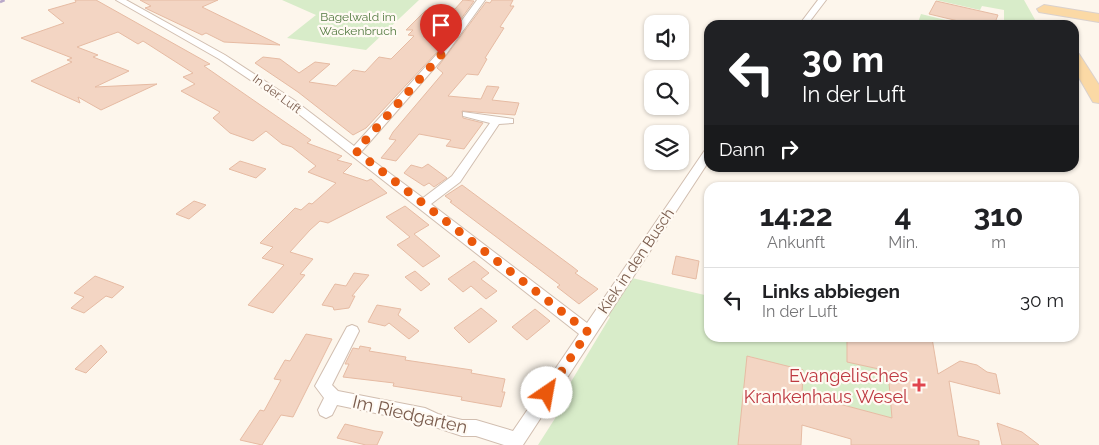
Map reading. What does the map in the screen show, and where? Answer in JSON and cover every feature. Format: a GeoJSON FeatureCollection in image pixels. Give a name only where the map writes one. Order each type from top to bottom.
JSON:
{"type":"FeatureCollection","features":[{"type":"Feature","properties":{"kind":"main road"},"geometry":{"type":"LineString","coordinates":[[1041,4],[1099,18]]}},
{"type":"Feature","properties":{"kind":"main road"},"geometry":{"type":"LineString","coordinates":[[1041,4],[1051,20]]}},
{"type":"Feature","properties":{"kind":"main road"},"geometry":{"type":"LineString","coordinates":[[1079,65],[1099,98]]}},
{"type":"Feature","properties":{"kind":"street","name":"In der Luft"},"geometry":{"type":"LineString","coordinates":[[120,0],[252,76],[356,151],[588,332]]}},
{"type":"Feature","properties":{"kind":"street"},"geometry":{"type":"LineString","coordinates":[[356,151],[441,55],[481,0]]}},
{"type":"Feature","properties":{"kind":"street"},"geometry":{"type":"LineString","coordinates":[[807,20],[822,0]]}},
{"type":"Feature","properties":{"kind":"street"},"geometry":{"type":"LineString","coordinates":[[466,114],[509,121]]}},
{"type":"Feature","properties":{"kind":"street"},"geometry":{"type":"LineString","coordinates":[[424,204],[456,179],[496,120]]}},
{"type":"Feature","properties":{"kind":"street","name":"Kiek in den Busch"},"geometry":{"type":"LineString","coordinates":[[515,442],[704,159]]}},
{"type":"Feature","properties":{"kind":"street","name":"Im Riedgarten"},"geometry":{"type":"LineString","coordinates":[[352,331],[323,386],[330,403],[425,416],[435,421],[462,428],[476,428],[515,442]]}},
{"type":"Feature","properties":{"kind":"green space","name":"Bagelwald im Wackenbruch"},"geometry":{"type":"Polygon","coordinates":[[[282,0],[419,0],[366,50],[287,38],[316,15],[282,0]]]}},
{"type":"Feature","properties":{"kind":"green space"},"geometry":{"type":"Polygon","coordinates":[[[936,0],[1024,0],[1035,20],[1004,20],[1004,10],[982,6],[980,10],[936,0]]]}},
{"type":"Feature","properties":{"kind":"green space"},"geometry":{"type":"Polygon","coordinates":[[[921,14],[946,20],[919,20],[921,14]]]}},
{"type":"Feature","properties":{"kind":"green space"},"geometry":{"type":"Polygon","coordinates":[[[632,278],[704,295],[704,342],[847,342],[848,362],[888,371],[892,418],[802,394],[802,370],[748,356],[738,445],[538,445],[570,395],[566,390],[610,317],[607,315],[632,278]]]}},
{"type":"Feature","properties":{"kind":"building"},"geometry":{"type":"Polygon","coordinates":[[[75,0],[96,0],[210,64],[204,66],[311,140],[307,143],[342,156],[337,160],[352,164],[343,173],[367,181],[371,179],[387,193],[328,223],[320,221],[310,230],[290,252],[313,259],[300,274],[305,275],[273,313],[248,305],[284,265],[262,258],[273,247],[260,243],[295,208],[301,210],[309,203],[312,204],[336,183],[308,172],[316,166],[292,147],[282,144],[266,131],[253,141],[230,133],[213,118],[220,112],[181,91],[195,84],[183,77],[193,73],[143,41],[138,44],[118,32],[77,47],[98,55],[93,57],[129,71],[95,87],[157,84],[101,110],[78,97],[80,103],[31,81],[72,62],[67,60],[72,58],[21,38],[64,23],[48,10],[76,2],[75,0]]]}},
{"type":"Feature","properties":{"kind":"building"},"geometry":{"type":"Polygon","coordinates":[[[140,0],[218,0],[202,7],[280,45],[224,42],[206,33],[202,35],[145,8],[151,6],[140,0]]]}},
{"type":"Feature","properties":{"kind":"building"},"geometry":{"type":"Polygon","coordinates":[[[463,0],[474,1],[437,52],[366,128],[353,135],[298,92],[255,63],[263,57],[280,59],[299,73],[315,62],[330,64],[309,82],[336,86],[353,70],[365,72],[379,57],[391,59],[414,36],[408,35],[413,30],[406,30],[425,11],[431,12],[437,6],[455,9],[463,0]]]}},
{"type":"Feature","properties":{"kind":"building"},"geometry":{"type":"Polygon","coordinates":[[[492,0],[513,0],[510,6],[514,6],[500,27],[504,28],[485,58],[487,59],[478,75],[467,74],[448,96],[481,99],[487,86],[499,87],[492,100],[519,103],[515,115],[462,111],[463,118],[483,123],[464,149],[446,146],[451,140],[419,134],[396,161],[381,158],[396,140],[389,139],[393,132],[443,73],[437,68],[486,2],[490,3],[492,0]]]}},
{"type":"Feature","properties":{"kind":"building"},"geometry":{"type":"Polygon","coordinates":[[[936,1],[998,15],[996,20],[954,20],[929,14],[936,1]]]}},
{"type":"Feature","properties":{"kind":"building"},"geometry":{"type":"Polygon","coordinates":[[[240,161],[266,169],[256,178],[229,169],[240,161]]]}},
{"type":"Feature","properties":{"kind":"building"},"geometry":{"type":"Polygon","coordinates":[[[428,164],[447,178],[434,187],[429,183],[424,186],[404,173],[411,165],[422,168],[428,164]]]}},
{"type":"Feature","properties":{"kind":"building"},"geometry":{"type":"Polygon","coordinates":[[[462,185],[573,267],[578,271],[575,273],[598,289],[579,304],[557,287],[560,285],[450,202],[452,201],[445,196],[462,185]]]}},
{"type":"Feature","properties":{"kind":"building"},"geometry":{"type":"Polygon","coordinates":[[[194,201],[206,205],[189,219],[176,214],[194,201]]]}},
{"type":"Feature","properties":{"kind":"building"},"geometry":{"type":"Polygon","coordinates":[[[405,206],[429,225],[414,234],[440,256],[423,267],[397,245],[410,237],[386,217],[405,206]]]}},
{"type":"Feature","properties":{"kind":"building"},"geometry":{"type":"Polygon","coordinates":[[[676,256],[699,261],[696,279],[672,274],[676,256]]]}},
{"type":"Feature","properties":{"kind":"building"},"geometry":{"type":"Polygon","coordinates":[[[474,261],[489,273],[481,279],[497,291],[486,299],[471,286],[463,292],[448,279],[474,261]]]}},
{"type":"Feature","properties":{"kind":"building"},"geometry":{"type":"Polygon","coordinates":[[[415,271],[430,284],[421,291],[405,277],[415,271]]]}},
{"type":"Feature","properties":{"kind":"building"},"geometry":{"type":"Polygon","coordinates":[[[354,273],[369,275],[352,296],[355,296],[349,308],[334,310],[333,307],[322,305],[335,284],[346,286],[354,273]]]}},
{"type":"Feature","properties":{"kind":"building"},"geometry":{"type":"Polygon","coordinates":[[[95,276],[124,287],[112,298],[106,296],[84,313],[71,308],[84,297],[74,293],[95,276]]]}},
{"type":"Feature","properties":{"kind":"building"},"geometry":{"type":"Polygon","coordinates":[[[377,305],[401,309],[398,315],[419,331],[409,339],[389,323],[385,326],[368,322],[377,305]]]}},
{"type":"Feature","properties":{"kind":"building"},"geometry":{"type":"Polygon","coordinates":[[[481,308],[497,321],[469,343],[454,328],[481,308]]]}},
{"type":"Feature","properties":{"kind":"building"},"geometry":{"type":"Polygon","coordinates":[[[535,309],[550,321],[527,340],[512,327],[535,309]]]}},
{"type":"Feature","properties":{"kind":"building"},"geometry":{"type":"Polygon","coordinates":[[[306,334],[332,339],[293,417],[281,415],[262,445],[240,440],[260,410],[264,411],[281,380],[274,379],[285,360],[290,361],[306,334]]]}},
{"type":"Feature","properties":{"kind":"building","name":"Evangelisches Krankenhaus Wesel"},"geometry":{"type":"Polygon","coordinates":[[[847,342],[933,342],[938,374],[960,361],[977,365],[987,372],[996,374],[1000,394],[949,381],[958,436],[979,441],[979,445],[851,445],[851,439],[802,425],[801,445],[738,445],[747,356],[803,370],[802,394],[892,418],[888,371],[847,362],[847,342]]]}},
{"type":"Feature","properties":{"kind":"building"},"geometry":{"type":"Polygon","coordinates":[[[101,345],[107,352],[86,373],[75,369],[101,345]]]}},
{"type":"Feature","properties":{"kind":"building"},"geometry":{"type":"Polygon","coordinates":[[[360,346],[371,348],[369,351],[406,357],[405,360],[472,370],[471,373],[505,379],[502,392],[505,392],[501,407],[461,400],[462,397],[393,386],[394,383],[343,377],[349,364],[345,364],[353,348],[359,349],[360,346]]]}},
{"type":"Feature","properties":{"kind":"building"},"geometry":{"type":"Polygon","coordinates":[[[997,423],[1022,432],[1039,445],[1002,445],[997,423]]]}},
{"type":"Feature","properties":{"kind":"building"},"geometry":{"type":"Polygon","coordinates":[[[345,424],[383,432],[377,445],[366,445],[337,438],[345,424]]]}},
{"type":"Feature","properties":{"kind":"railway"},"geometry":{"type":"LineString","coordinates":[[0,2],[5,0]]}},
{"type":"Feature","properties":{"kind":"place","name":"Evangelisches Krankenhaus Wesel"},"geometry":{"type":"Point","coordinates":[919,385]}},
{"type":"Feature","properties":{"kind":"route"},"geometry":{"type":"LineString","coordinates":[[441,55],[356,151],[588,332],[547,393]]}}]}
